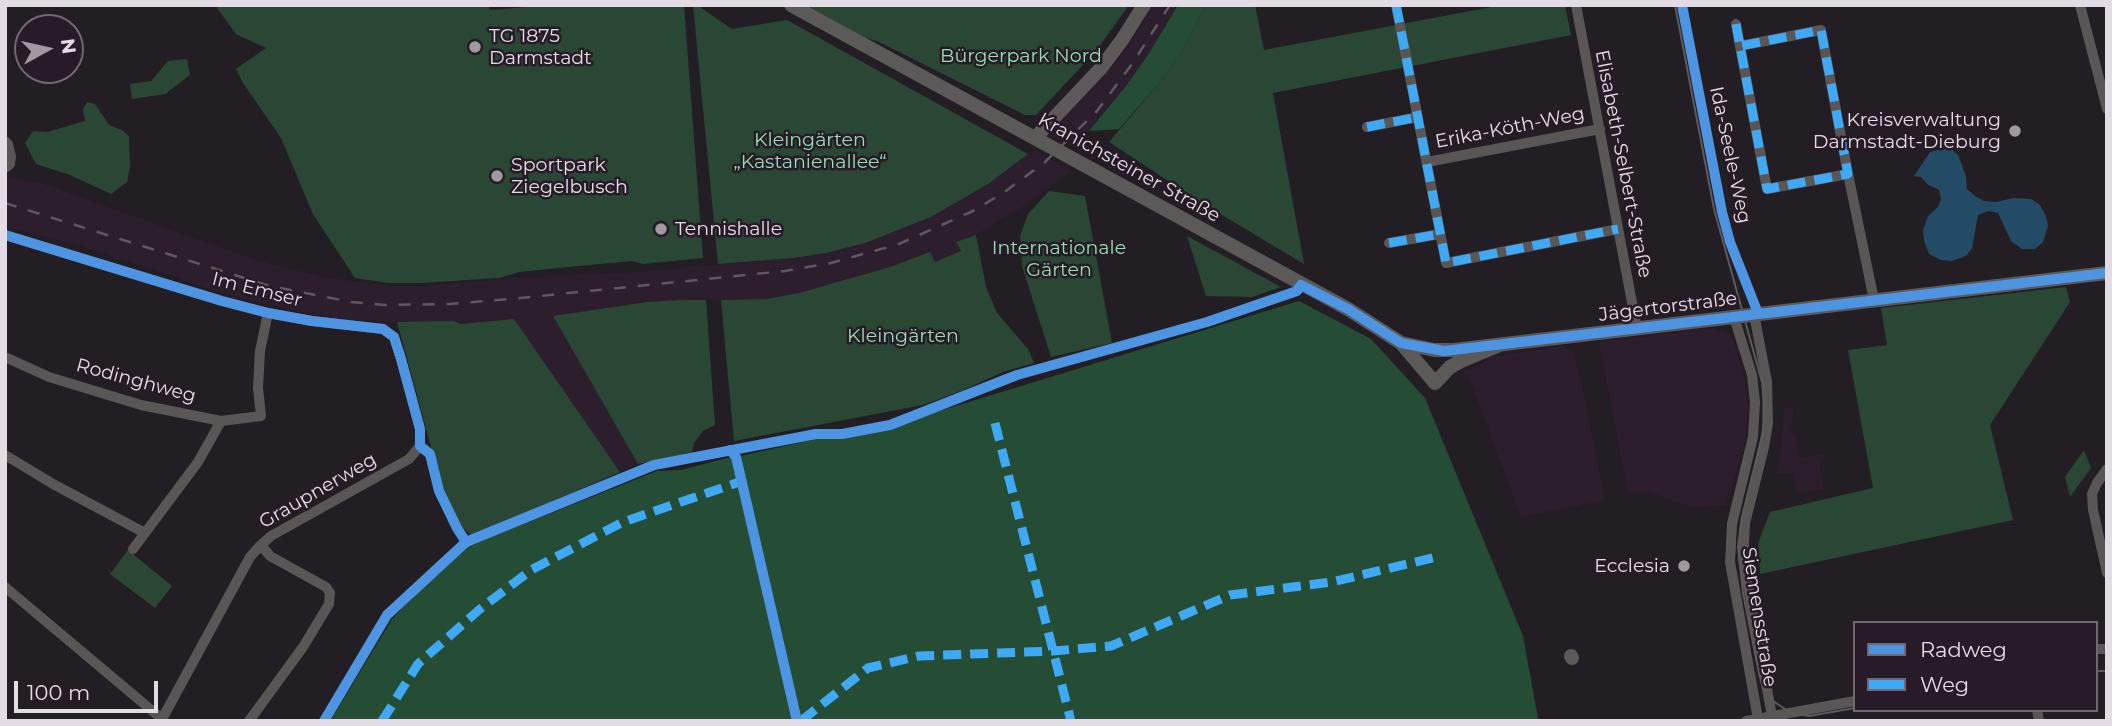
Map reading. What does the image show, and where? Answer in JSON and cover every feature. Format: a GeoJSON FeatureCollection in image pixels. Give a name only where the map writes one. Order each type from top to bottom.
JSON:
{"type":"FeatureCollection","features":[{"type":"Feature","properties":{"kind":"main road","name":"Kranichsteiner Straße"},"geometry":{"type":"LineString","coordinates":[[791,5],[1348,309],[1401,344],[1435,383]]}},
{"type":"Feature","properties":{"kind":"main road"},"geometry":{"type":"LineString","coordinates":[[1035,138],[1101,68],[1143,5]]}},
{"type":"Feature","properties":{"kind":"main road","name":"Jägertorstraße"},"geometry":{"type":"LineString","coordinates":[[1401,344],[1444,351],[2107,273]]}},
{"type":"Feature","properties":{"kind":"main road","name":"Jägertorstraße"},"geometry":{"type":"LineString","coordinates":[[1435,383],[1461,360],[1497,345]]}},
{"type":"Feature","properties":{"kind":"main road","name":"Jägertorstraße"},"geometry":{"type":"LineString","coordinates":[[1420,365],[1444,351]]}},
{"type":"Feature","properties":{"kind":"street"},"geometry":{"type":"LineString","coordinates":[[1396,5],[1446,263],[1618,229]]}},
{"type":"Feature","properties":{"kind":"street","name":"Elisabeth-Selbert-Straße"},"geometry":{"type":"LineString","coordinates":[[1576,5],[1637,329]]}},
{"type":"Feature","properties":{"kind":"street"},"geometry":{"type":"LineString","coordinates":[[2080,5],[2107,110]]}},
{"type":"Feature","properties":{"kind":"street"},"geometry":{"type":"LineString","coordinates":[[1736,24],[1767,189],[1848,174]]}},
{"type":"Feature","properties":{"kind":"street"},"geometry":{"type":"LineString","coordinates":[[1740,46],[1821,30],[1874,300]]}},
{"type":"Feature","properties":{"kind":"street"},"geometry":{"type":"LineString","coordinates":[[1367,127],[1418,117]]}},
{"type":"Feature","properties":{"kind":"street","name":"Erika-Köth-Weg"},"geometry":{"type":"LineString","coordinates":[[1427,162],[1600,129]]}},
{"type":"Feature","properties":{"kind":"street"},"geometry":{"type":"LineString","coordinates":[[5,141],[11,157],[10,164],[5,168]]}},
{"type":"Feature","properties":{"kind":"street"},"geometry":{"type":"LineString","coordinates":[[1389,243],[1440,234]]}},
{"type":"Feature","properties":{"kind":"street","name":"Im Emser"},"geometry":{"type":"LineString","coordinates":[[5,235],[268,313],[383,329],[394,337],[420,429],[419,446]]}},
{"type":"Feature","properties":{"kind":"street","name":"Rodinghweg"},"geometry":{"type":"LineString","coordinates":[[5,357],[49,377],[141,405],[220,421],[261,416],[258,388],[260,351],[268,313]]}},
{"type":"Feature","properties":{"kind":"street","name":"Siemensstraße"},"geometry":{"type":"LineString","coordinates":[[1754,314],[1767,382],[1768,424],[1745,523],[1743,559],[1772,716]]}},
{"type":"Feature","properties":{"kind":"street","name":"Siemensstraße"},"geometry":{"type":"LineString","coordinates":[[1734,317],[1752,375],[1755,401],[1753,437],[1732,524],[1730,562],[1758,719]]}},
{"type":"Feature","properties":{"kind":"street"},"geometry":{"type":"LineString","coordinates":[[133,549],[198,462],[220,421]]}},
{"type":"Feature","properties":{"kind":"street","name":"Graupnerweg"},"geometry":{"type":"LineString","coordinates":[[162,720],[250,557],[261,545],[271,536],[409,458],[419,446]]}},
{"type":"Feature","properties":{"kind":"street"},"geometry":{"type":"LineString","coordinates":[[5,455],[145,533]]}},
{"type":"Feature","properties":{"kind":"street"},"geometry":{"type":"LineString","coordinates":[[2107,468],[2092,494],[2092,502],[2107,573]]}},
{"type":"Feature","properties":{"kind":"street"},"geometry":{"type":"LineString","coordinates":[[249,721],[303,647],[329,604],[330,593],[326,587],[270,556],[261,545]]}},
{"type":"Feature","properties":{"kind":"street"},"geometry":{"type":"LineString","coordinates":[[5,587],[162,720]]}},
{"type":"Feature","properties":{"kind":"street"},"geometry":{"type":"LineString","coordinates":[[1746,721],[1853,701]]}},
{"type":"Feature","properties":{"kind":"shaded area"},"geometry":{"type":"Polygon","coordinates":[[[1152,5],[1178,5],[1126,86],[1089,131],[1071,146],[1049,135],[1116,62],[1152,5]]]}},
{"type":"Feature","properties":{"kind":"shaded area"},"geometry":{"type":"Polygon","coordinates":[[[1034,150],[1072,170],[1024,206],[976,235],[957,242],[961,251],[935,263],[930,252],[890,267],[799,293],[766,299],[647,302],[553,317],[638,464],[620,472],[514,320],[461,324],[454,321],[424,323],[341,319],[281,308],[212,290],[85,247],[5,226],[5,177],[8,177],[44,184],[255,260],[324,277],[388,286],[422,286],[638,272],[793,258],[865,243],[931,217],[988,184],[1034,150]]]}},
{"type":"Feature","properties":{"kind":"shaded area"},"geometry":{"type":"Polygon","coordinates":[[[1714,328],[1728,334],[1734,342],[1743,372],[1748,407],[1746,437],[1732,487],[1726,496],[1726,505],[1694,508],[1650,492],[1628,493],[1599,342],[1714,328]]]}},
{"type":"Feature","properties":{"kind":"shaded area"},"geometry":{"type":"Polygon","coordinates":[[[1563,346],[1573,352],[1582,385],[1605,500],[1521,517],[1470,379],[1462,374],[1493,357],[1563,346]]]}},
{"type":"Feature","properties":{"kind":"shaded area"},"geometry":{"type":"Polygon","coordinates":[[[1794,407],[1791,434],[1795,433],[1799,458],[1823,454],[1824,458],[1819,460],[1824,489],[1797,494],[1793,473],[1776,474],[1780,459],[1784,409],[1794,407]]]}},
{"type":"Feature","properties":{"kind":"green space","name":"Sportpark Ziegelbusch"},"geometry":{"type":"Polygon","coordinates":[[[215,5],[488,5],[490,10],[552,5],[684,5],[703,258],[643,264],[632,261],[519,272],[499,278],[421,283],[388,283],[355,278],[313,214],[281,138],[236,69],[266,48],[236,34],[215,5]]]}},
{"type":"Feature","properties":{"kind":"green space","name":"Kleingärten „Kastanienallee“"},"geometry":{"type":"Polygon","coordinates":[[[693,5],[732,29],[787,20],[1028,154],[988,184],[931,217],[865,243],[793,258],[718,264],[693,5]]]}},
{"type":"Feature","properties":{"kind":"green space","name":"Bürgerpark Nord"},"geometry":{"type":"Polygon","coordinates":[[[806,5],[1129,5],[1096,51],[1036,115],[1025,115],[866,38],[806,5]]]}},
{"type":"Feature","properties":{"kind":"green space"},"geometry":{"type":"Polygon","coordinates":[[[1178,5],[1206,5],[1179,56],[1119,129],[1089,131],[1148,55],[1178,5]]]}},
{"type":"Feature","properties":{"kind":"green space"},"geometry":{"type":"Polygon","coordinates":[[[1206,5],[1255,5],[1264,50],[1502,5],[1565,5],[1571,35],[1273,93],[1304,264],[1202,203],[1109,142],[1179,56],[1206,5]]]}},
{"type":"Feature","properties":{"kind":"green space"},"geometry":{"type":"Polygon","coordinates":[[[187,59],[190,75],[165,94],[132,99],[130,84],[151,81],[168,61],[187,59]]]}},
{"type":"Feature","properties":{"kind":"green space"},"geometry":{"type":"Polygon","coordinates":[[[87,102],[95,104],[109,125],[129,136],[130,167],[127,182],[111,194],[70,175],[36,164],[25,143],[33,131],[47,132],[85,121],[83,109],[87,102]]]}},
{"type":"Feature","properties":{"kind":"green space","name":"Internationale Gärten"},"geometry":{"type":"Polygon","coordinates":[[[1049,191],[1085,196],[1112,343],[1051,357],[1022,266],[1020,236],[1028,214],[1049,191]]]}},
{"type":"Feature","properties":{"kind":"green space","name":"Kleingärten"},"geometry":{"type":"Polygon","coordinates":[[[976,235],[986,287],[997,313],[1028,349],[1034,363],[1003,372],[923,405],[734,441],[721,300],[766,299],[799,293],[890,267],[930,252],[935,262],[961,251],[956,242],[976,235]]]}},
{"type":"Feature","properties":{"kind":"green space"},"geometry":{"type":"Polygon","coordinates":[[[1187,236],[1281,287],[1252,297],[1206,296],[1187,236]]]}},
{"type":"Feature","properties":{"kind":"green space"},"geometry":{"type":"Polygon","coordinates":[[[2066,287],[2070,302],[1990,425],[2013,520],[1760,574],[1758,543],[1770,512],[1873,488],[1848,350],[1887,345],[1881,308],[2066,287]]]}},
{"type":"Feature","properties":{"kind":"green space"},"geometry":{"type":"Polygon","coordinates":[[[678,300],[706,300],[715,425],[703,431],[694,443],[692,452],[638,464],[553,316],[678,300]]]}},
{"type":"Feature","properties":{"kind":"green space"},"geometry":{"type":"Polygon","coordinates":[[[1299,301],[1371,339],[1425,398],[1523,636],[1537,721],[330,721],[392,619],[461,549],[657,471],[681,470],[933,413],[1299,301]]]}},
{"type":"Feature","properties":{"kind":"green space"},"geometry":{"type":"Polygon","coordinates":[[[514,319],[620,472],[472,536],[460,525],[442,487],[397,322],[454,321],[461,324],[514,319]]]}},
{"type":"Feature","properties":{"kind":"green space"},"geometry":{"type":"Polygon","coordinates":[[[2084,450],[2091,468],[2070,497],[2065,477],[2084,450]]]}},
{"type":"Feature","properties":{"kind":"green space"},"geometry":{"type":"Polygon","coordinates":[[[128,550],[172,586],[155,608],[110,574],[128,550]]]}},
{"type":"Feature","properties":{"kind":"water"},"geometry":{"type":"Polygon","coordinates":[[[1949,147],[1958,155],[1966,176],[1967,189],[1975,196],[1984,201],[1996,202],[2014,198],[2031,199],[2040,205],[2048,226],[2043,242],[2035,249],[2022,249],[2011,241],[1998,213],[1988,211],[1978,215],[1972,248],[1966,256],[1952,261],[1941,260],[1929,254],[1923,230],[1928,216],[1938,207],[1941,199],[1939,190],[1927,184],[1921,177],[1914,176],[1930,152],[1949,147]]]}},
{"type":"Feature","properties":{"kind":"tram line"},"geometry":{"type":"LineString","coordinates":[[1675,5],[1714,209],[1762,382],[1763,432],[1742,517],[1738,547],[1743,593],[1762,685],[1773,701],[1791,713],[1809,716],[1853,708]]}},
{"type":"Feature","properties":{"kind":"tram line"},"geometry":{"type":"LineString","coordinates":[[2098,671],[2107,671]]}},
{"type":"Feature","properties":{"kind":"railway"},"geometry":{"type":"LineString","coordinates":[[5,203],[270,286],[351,302],[385,305],[510,299],[785,271],[831,263],[899,244],[973,211],[1003,193],[1045,162],[1097,111],[1132,64],[1170,5]]}},
{"type":"Feature","properties":{"kind":"marked path"},"geometry":{"type":"LineString","coordinates":[[1396,5],[1446,263],[1618,229]]}},
{"type":"Feature","properties":{"kind":"marked path"},"geometry":{"type":"LineString","coordinates":[[1736,24],[1740,46],[1767,189],[1848,174],[1821,30],[1740,46]]}},
{"type":"Feature","properties":{"kind":"marked path"},"geometry":{"type":"LineString","coordinates":[[1367,127],[1418,117]]}},
{"type":"Feature","properties":{"kind":"marked path"},"geometry":{"type":"LineString","coordinates":[[1389,243],[1440,234]]}},
{"type":"Feature","properties":{"kind":"marked path"},"geometry":{"type":"LineString","coordinates":[[995,423],[1071,721]]}},
{"type":"Feature","properties":{"kind":"marked path"},"geometry":{"type":"LineString","coordinates":[[382,721],[418,664],[480,609],[531,570],[623,522],[742,481]]}},
{"type":"Feature","properties":{"kind":"marked path"},"geometry":{"type":"LineString","coordinates":[[801,721],[868,668],[919,656],[1111,646],[1230,595],[1332,582],[1441,556]]}},
{"type":"Feature","properties":{"kind":"cycle path","name":"Ida-Seele-Weg"},"geometry":{"type":"LineString","coordinates":[[1682,5],[1722,212],[1730,242],[1756,308]]}},
{"type":"Feature","properties":{"kind":"cycle path"},"geometry":{"type":"LineString","coordinates":[[5,235],[268,313],[383,329],[394,337],[401,359],[420,429],[420,446],[430,454],[439,491],[466,542]]}},
{"type":"Feature","properties":{"kind":"cycle path"},"geometry":{"type":"LineString","coordinates":[[324,721],[387,615],[466,542],[654,465],[816,434],[842,434],[890,425],[1017,375],[1207,322],[1297,291],[1301,285],[1348,309],[1401,343],[1444,351],[2107,273]]}},
{"type":"Feature","properties":{"kind":"cycle path"},"geometry":{"type":"LineString","coordinates":[[730,450],[736,457],[797,721]]}},
{"type":"Feature","properties":{"kind":"place","name":"TG 1875 Darmstadt"},"geometry":{"type":"Point","coordinates":[475,47]}},
{"type":"Feature","properties":{"kind":"place","name":"Kreisverwaltung Darmstadt-Dieburg"},"geometry":{"type":"Point","coordinates":[2015,131]}},
{"type":"Feature","properties":{"kind":"place","name":"Sportpark Ziegelbusch"},"geometry":{"type":"Point","coordinates":[497,176]}},
{"type":"Feature","properties":{"kind":"place","name":"Tennishalle"},"geometry":{"type":"Point","coordinates":[661,229]}},
{"type":"Feature","properties":{"kind":"place","name":"Ecclesia"},"geometry":{"type":"Point","coordinates":[1684,566]}}]}
